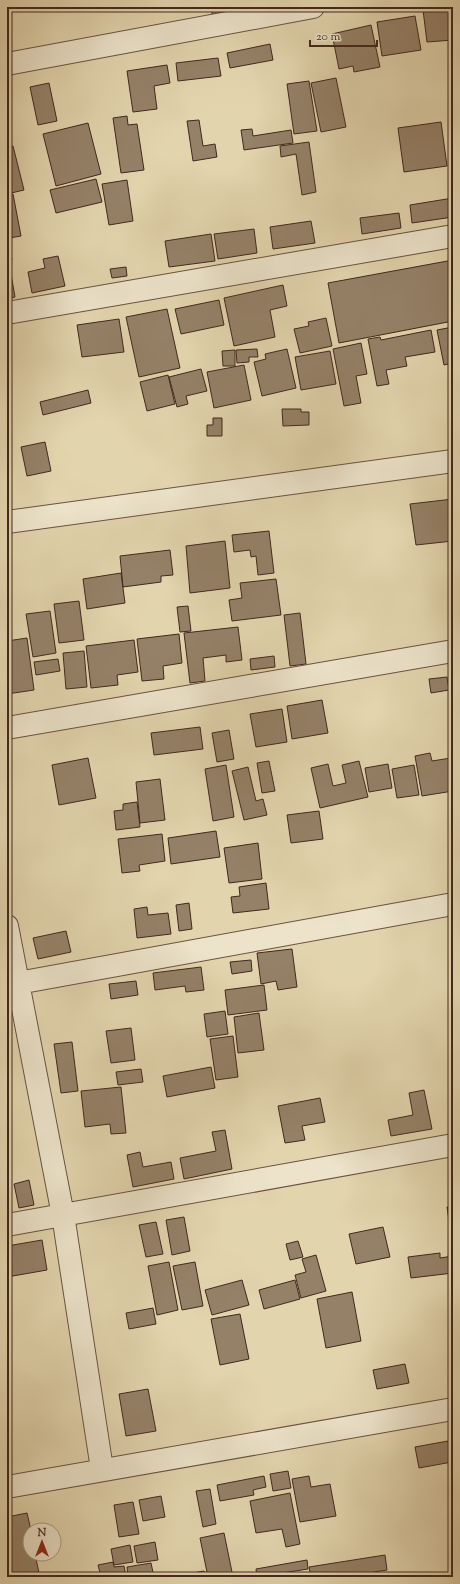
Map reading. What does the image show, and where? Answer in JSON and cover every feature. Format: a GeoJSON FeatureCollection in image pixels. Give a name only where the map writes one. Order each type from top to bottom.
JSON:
{"type":"FeatureCollection","features":[{"type":"Feature","properties":{"kind":"street"},"geometry":{"type":"LineString","coordinates":[[7,64],[313,7]]}},
{"type":"Feature","properties":{"kind":"street"},"geometry":{"type":"LineString","coordinates":[[7,313],[453,236]]}},
{"type":"Feature","properties":{"kind":"street"},"geometry":{"type":"LineString","coordinates":[[7,522],[453,461]]}},
{"type":"Feature","properties":{"kind":"street"},"geometry":{"type":"LineString","coordinates":[[7,728],[453,651]]}},
{"type":"Feature","properties":{"kind":"street"},"geometry":{"type":"LineString","coordinates":[[12,984],[453,904]]}},
{"type":"Feature","properties":{"kind":"street"},"geometry":{"type":"LineString","coordinates":[[7,926],[12,984],[63,1215],[102,1469]]}},
{"type":"Feature","properties":{"kind":"street"},"geometry":{"type":"LineString","coordinates":[[7,1225],[453,1145]]}},
{"type":"Feature","properties":{"kind":"street"},"geometry":{"type":"LineString","coordinates":[[7,1487],[102,1469],[453,1409]]}},
{"type":"Feature","properties":{"kind":"building"},"geometry":{"type":"Polygon","coordinates":[[[212,7],[225,7],[225,14],[212,15],[212,7]]]}},
{"type":"Feature","properties":{"kind":"building"},"geometry":{"type":"Polygon","coordinates":[[[453,7],[453,40],[427,42],[423,10],[453,7]]]}},
{"type":"Feature","properties":{"kind":"building"},"geometry":{"type":"Polygon","coordinates":[[[415,16],[421,50],[382,56],[377,22],[415,16]]]}},
{"type":"Feature","properties":{"kind":"building"},"geometry":{"type":"Polygon","coordinates":[[[371,25],[380,67],[354,72],[353,66],[339,69],[332,34],[371,25]]]}},
{"type":"Feature","properties":{"kind":"building"},"geometry":{"type":"Polygon","coordinates":[[[270,44],[273,60],[230,68],[227,53],[270,44]]]}},
{"type":"Feature","properties":{"kind":"building"},"geometry":{"type":"Polygon","coordinates":[[[218,58],[221,76],[178,81],[176,63],[218,58]]]}},
{"type":"Feature","properties":{"kind":"building"},"geometry":{"type":"Polygon","coordinates":[[[167,65],[170,83],[154,86],[157,109],[133,112],[127,71],[167,65]]]}},
{"type":"Feature","properties":{"kind":"building"},"geometry":{"type":"Polygon","coordinates":[[[336,78],[346,127],[321,132],[311,83],[336,78]]]}},
{"type":"Feature","properties":{"kind":"building"},"geometry":{"type":"Polygon","coordinates":[[[309,81],[317,131],[294,134],[287,84],[309,81]]]}},
{"type":"Feature","properties":{"kind":"building"},"geometry":{"type":"Polygon","coordinates":[[[49,83],[57,121],[38,125],[30,87],[49,83]]]}},
{"type":"Feature","properties":{"kind":"building"},"geometry":{"type":"Polygon","coordinates":[[[127,116],[128,125],[137,124],[144,170],[121,173],[113,118],[127,116]]]}},
{"type":"Feature","properties":{"kind":"building"},"geometry":{"type":"Polygon","coordinates":[[[199,120],[203,146],[215,144],[217,157],[193,161],[187,121],[199,120]]]}},
{"type":"Feature","properties":{"kind":"building"},"geometry":{"type":"Polygon","coordinates":[[[441,122],[447,166],[404,172],[398,128],[441,122]]]}},
{"type":"Feature","properties":{"kind":"building"},"geometry":{"type":"Polygon","coordinates":[[[88,123],[101,174],[56,186],[43,134],[88,123]]]}},
{"type":"Feature","properties":{"kind":"building"},"geometry":{"type":"Polygon","coordinates":[[[252,129],[253,136],[291,130],[293,143],[244,150],[241,130],[252,129]]]}},
{"type":"Feature","properties":{"kind":"building"},"geometry":{"type":"Polygon","coordinates":[[[309,142],[316,192],[302,195],[296,154],[281,157],[280,146],[309,142]]]}},
{"type":"Feature","properties":{"kind":"building"},"geometry":{"type":"Polygon","coordinates":[[[13,146],[24,190],[7,194],[7,147],[13,146]]]}},
{"type":"Feature","properties":{"kind":"building"},"geometry":{"type":"Polygon","coordinates":[[[96,179],[102,202],[56,213],[50,190],[96,179]]]}},
{"type":"Feature","properties":{"kind":"building"},"geometry":{"type":"Polygon","coordinates":[[[127,180],[133,221],[109,225],[102,184],[127,180]]]}},
{"type":"Feature","properties":{"kind":"building"},"geometry":{"type":"Polygon","coordinates":[[[13,194],[21,236],[9,238],[7,227],[7,195],[13,194]]]}},
{"type":"Feature","properties":{"kind":"building"},"geometry":{"type":"Polygon","coordinates":[[[453,198],[453,217],[412,223],[410,205],[453,198]]]}},
{"type":"Feature","properties":{"kind":"building"},"geometry":{"type":"Polygon","coordinates":[[[399,213],[401,228],[362,234],[360,218],[399,213]]]}},
{"type":"Feature","properties":{"kind":"building"},"geometry":{"type":"Polygon","coordinates":[[[311,221],[315,243],[273,249],[270,227],[311,221]]]}},
{"type":"Feature","properties":{"kind":"building"},"geometry":{"type":"Polygon","coordinates":[[[254,229],[257,253],[218,259],[214,234],[254,229]]]}},
{"type":"Feature","properties":{"kind":"building"},"geometry":{"type":"Polygon","coordinates":[[[211,234],[215,261],[169,267],[165,241],[211,234]]]}},
{"type":"Feature","properties":{"kind":"building"},"geometry":{"type":"Polygon","coordinates":[[[7,239],[12,260],[7,261],[7,239]]]}},
{"type":"Feature","properties":{"kind":"building"},"geometry":{"type":"Polygon","coordinates":[[[58,256],[65,286],[32,293],[28,272],[45,268],[43,259],[58,256]]]}},
{"type":"Feature","properties":{"kind":"building"},"geometry":{"type":"Polygon","coordinates":[[[453,260],[453,321],[339,343],[328,283],[453,260]]]}},
{"type":"Feature","properties":{"kind":"building"},"geometry":{"type":"Polygon","coordinates":[[[126,267],[127,276],[112,278],[110,269],[126,267]]]}},
{"type":"Feature","properties":{"kind":"building"},"geometry":{"type":"Polygon","coordinates":[[[11,274],[15,297],[7,299],[7,275],[11,274]]]}},
{"type":"Feature","properties":{"kind":"building"},"geometry":{"type":"Polygon","coordinates":[[[283,285],[287,306],[270,310],[275,337],[234,346],[224,298],[283,285]]]}},
{"type":"Feature","properties":{"kind":"building"},"geometry":{"type":"Polygon","coordinates":[[[219,300],[224,325],[181,334],[175,309],[219,300]]]}},
{"type":"Feature","properties":{"kind":"building"},"geometry":{"type":"Polygon","coordinates":[[[167,309],[180,368],[139,377],[126,317],[167,309]]]}},
{"type":"Feature","properties":{"kind":"building"},"geometry":{"type":"Polygon","coordinates":[[[326,318],[332,346],[300,353],[294,329],[309,326],[308,322],[326,318]]]}},
{"type":"Feature","properties":{"kind":"building"},"geometry":{"type":"Polygon","coordinates":[[[119,319],[124,352],[82,357],[77,325],[119,319]]]}},
{"type":"Feature","properties":{"kind":"building"},"geometry":{"type":"Polygon","coordinates":[[[453,327],[453,363],[444,365],[437,330],[453,327]]]}},
{"type":"Feature","properties":{"kind":"building"},"geometry":{"type":"Polygon","coordinates":[[[431,330],[435,352],[405,357],[407,366],[386,370],[389,384],[377,386],[368,339],[380,337],[381,340],[431,330]]]}},
{"type":"Feature","properties":{"kind":"building"},"geometry":{"type":"Polygon","coordinates":[[[361,343],[367,374],[356,376],[361,403],[344,406],[333,349],[361,343]]]}},
{"type":"Feature","properties":{"kind":"building"},"geometry":{"type":"Polygon","coordinates":[[[257,349],[258,357],[249,357],[249,362],[237,363],[236,350],[257,349]]]}},
{"type":"Feature","properties":{"kind":"building"},"geometry":{"type":"Polygon","coordinates":[[[287,349],[296,388],[262,396],[254,362],[266,359],[265,354],[287,349]]]}},
{"type":"Feature","properties":{"kind":"building"},"geometry":{"type":"Polygon","coordinates":[[[235,350],[235,366],[223,366],[222,351],[235,350]]]}},
{"type":"Feature","properties":{"kind":"building"},"geometry":{"type":"Polygon","coordinates":[[[330,351],[336,384],[301,390],[295,357],[330,351]]]}},
{"type":"Feature","properties":{"kind":"building"},"geometry":{"type":"Polygon","coordinates":[[[244,365],[251,400],[214,408],[207,372],[244,365]]]}},
{"type":"Feature","properties":{"kind":"building"},"geometry":{"type":"Polygon","coordinates":[[[201,369],[207,391],[186,396],[188,404],[177,407],[169,377],[201,369]]]}},
{"type":"Feature","properties":{"kind":"building"},"geometry":{"type":"Polygon","coordinates":[[[168,375],[175,404],[147,411],[140,382],[168,375]]]}},
{"type":"Feature","properties":{"kind":"building"},"geometry":{"type":"Polygon","coordinates":[[[88,390],[91,403],[43,415],[40,402],[88,390]]]}},
{"type":"Feature","properties":{"kind":"building"},"geometry":{"type":"Polygon","coordinates":[[[282,409],[301,409],[301,412],[309,412],[309,425],[283,426],[282,409]]]}},
{"type":"Feature","properties":{"kind":"building"},"geometry":{"type":"Polygon","coordinates":[[[213,418],[222,418],[222,436],[207,436],[207,425],[213,425],[213,418]]]}},
{"type":"Feature","properties":{"kind":"building"},"geometry":{"type":"Polygon","coordinates":[[[45,442],[51,471],[27,476],[21,447],[45,442]]]}},
{"type":"Feature","properties":{"kind":"building"},"geometry":{"type":"Polygon","coordinates":[[[453,499],[453,541],[416,545],[410,504],[453,499]]]}},
{"type":"Feature","properties":{"kind":"building"},"geometry":{"type":"Polygon","coordinates":[[[269,531],[274,573],[258,575],[256,556],[251,557],[250,550],[234,552],[232,535],[269,531]]]}},
{"type":"Feature","properties":{"kind":"building"},"geometry":{"type":"Polygon","coordinates":[[[225,541],[230,588],[190,593],[186,546],[225,541]]]}},
{"type":"Feature","properties":{"kind":"building"},"geometry":{"type":"Polygon","coordinates":[[[170,550],[173,575],[161,576],[161,582],[123,587],[120,556],[170,550]]]}},
{"type":"Feature","properties":{"kind":"building"},"geometry":{"type":"Polygon","coordinates":[[[121,573],[125,603],[87,609],[83,579],[121,573]]]}},
{"type":"Feature","properties":{"kind":"building"},"geometry":{"type":"Polygon","coordinates":[[[276,579],[281,615],[232,621],[229,600],[242,598],[240,583],[276,579]]]}},
{"type":"Feature","properties":{"kind":"building"},"geometry":{"type":"Polygon","coordinates":[[[79,601],[84,640],[59,643],[54,604],[79,601]]]}},
{"type":"Feature","properties":{"kind":"building"},"geometry":{"type":"Polygon","coordinates":[[[188,606],[191,631],[180,632],[177,607],[188,606]]]}},
{"type":"Feature","properties":{"kind":"building"},"geometry":{"type":"Polygon","coordinates":[[[50,611],[56,653],[33,657],[26,614],[50,611]]]}},
{"type":"Feature","properties":{"kind":"building"},"geometry":{"type":"Polygon","coordinates":[[[300,613],[306,664],[290,666],[284,615],[300,613]]]}},
{"type":"Feature","properties":{"kind":"building"},"geometry":{"type":"Polygon","coordinates":[[[238,627],[242,660],[226,662],[226,655],[203,658],[205,681],[190,683],[184,633],[238,627]]]}},
{"type":"Feature","properties":{"kind":"building"},"geometry":{"type":"Polygon","coordinates":[[[179,634],[182,663],[163,666],[164,679],[142,681],[137,639],[179,634]]]}},
{"type":"Feature","properties":{"kind":"building"},"geometry":{"type":"Polygon","coordinates":[[[27,638],[34,690],[7,694],[7,641],[27,638]]]}},
{"type":"Feature","properties":{"kind":"building"},"geometry":{"type":"Polygon","coordinates":[[[134,640],[138,672],[117,675],[118,685],[91,688],[86,646],[134,640]]]}},
{"type":"Feature","properties":{"kind":"building"},"geometry":{"type":"Polygon","coordinates":[[[84,651],[87,687],[66,689],[63,653],[84,651]]]}},
{"type":"Feature","properties":{"kind":"building"},"geometry":{"type":"Polygon","coordinates":[[[274,656],[275,667],[251,670],[250,659],[274,656]]]}},
{"type":"Feature","properties":{"kind":"building"},"geometry":{"type":"Polygon","coordinates":[[[58,659],[60,671],[36,675],[34,662],[58,659]]]}},
{"type":"Feature","properties":{"kind":"building"},"geometry":{"type":"Polygon","coordinates":[[[449,673],[453,673],[453,699],[449,673]]]}},
{"type":"Feature","properties":{"kind":"building"},"geometry":{"type":"Polygon","coordinates":[[[447,677],[449,690],[431,693],[429,679],[447,677]]]}},
{"type":"Feature","properties":{"kind":"building"},"geometry":{"type":"Polygon","coordinates":[[[322,700],[328,733],[292,739],[287,706],[322,700]]]}},
{"type":"Feature","properties":{"kind":"building"},"geometry":{"type":"Polygon","coordinates":[[[282,709],[287,742],[256,747],[250,714],[282,709]]]}},
{"type":"Feature","properties":{"kind":"building"},"geometry":{"type":"Polygon","coordinates":[[[200,727],[203,749],[154,755],[151,733],[200,727]]]}},
{"type":"Feature","properties":{"kind":"building"},"geometry":{"type":"Polygon","coordinates":[[[229,730],[234,759],[217,762],[212,733],[229,730]]]}},
{"type":"Feature","properties":{"kind":"building"},"geometry":{"type":"Polygon","coordinates":[[[450,749],[453,749],[453,791],[422,796],[415,756],[430,753],[432,761],[451,758],[450,749]]]}},
{"type":"Feature","properties":{"kind":"building"},"geometry":{"type":"Polygon","coordinates":[[[88,758],[96,798],[59,805],[52,765],[88,758]]]}},
{"type":"Feature","properties":{"kind":"building"},"geometry":{"type":"Polygon","coordinates":[[[269,761],[275,791],[262,793],[257,763],[269,761]]]}},
{"type":"Feature","properties":{"kind":"building"},"geometry":{"type":"Polygon","coordinates":[[[359,761],[368,797],[320,808],[311,768],[328,764],[333,786],[346,783],[342,765],[359,761]]]}},
{"type":"Feature","properties":{"kind":"building"},"geometry":{"type":"Polygon","coordinates":[[[388,764],[392,788],[369,792],[365,768],[388,764]]]}},
{"type":"Feature","properties":{"kind":"building"},"geometry":{"type":"Polygon","coordinates":[[[226,765],[234,817],[213,821],[205,769],[226,765]]]}},
{"type":"Feature","properties":{"kind":"building"},"geometry":{"type":"Polygon","coordinates":[[[414,765],[419,795],[397,798],[392,769],[414,765]]]}},
{"type":"Feature","properties":{"kind":"building"},"geometry":{"type":"Polygon","coordinates":[[[248,767],[256,801],[263,799],[267,815],[244,820],[232,771],[248,767]]]}},
{"type":"Feature","properties":{"kind":"building"},"geometry":{"type":"Polygon","coordinates":[[[160,779],[165,820],[140,823],[136,782],[160,779]]]}},
{"type":"Feature","properties":{"kind":"building"},"geometry":{"type":"Polygon","coordinates":[[[137,802],[140,827],[116,830],[114,811],[123,810],[123,804],[137,802]]]}},
{"type":"Feature","properties":{"kind":"building"},"geometry":{"type":"Polygon","coordinates":[[[319,811],[323,839],[291,843],[287,815],[319,811]]]}},
{"type":"Feature","properties":{"kind":"building"},"geometry":{"type":"Polygon","coordinates":[[[216,831],[220,857],[171,864],[168,838],[216,831]]]}},
{"type":"Feature","properties":{"kind":"building"},"geometry":{"type":"Polygon","coordinates":[[[162,834],[165,861],[139,865],[140,871],[122,873],[118,839],[162,834]]]}},
{"type":"Feature","properties":{"kind":"building"},"geometry":{"type":"Polygon","coordinates":[[[258,843],[262,879],[229,883],[224,848],[258,843]]]}},
{"type":"Feature","properties":{"kind":"building"},"geometry":{"type":"Polygon","coordinates":[[[266,883],[269,909],[233,913],[231,897],[240,896],[239,887],[266,883]]]}},
{"type":"Feature","properties":{"kind":"building"},"geometry":{"type":"Polygon","coordinates":[[[189,903],[192,929],[179,931],[176,905],[189,903]]]}},
{"type":"Feature","properties":{"kind":"building"},"geometry":{"type":"Polygon","coordinates":[[[147,907],[148,915],[168,913],[171,934],[137,938],[134,909],[147,907]]]}},
{"type":"Feature","properties":{"kind":"building"},"geometry":{"type":"Polygon","coordinates":[[[66,931],[71,952],[38,959],[33,938],[66,931]]]}},
{"type":"Feature","properties":{"kind":"building"},"geometry":{"type":"Polygon","coordinates":[[[292,949],[297,987],[278,990],[276,981],[261,984],[257,953],[292,949]]]}},
{"type":"Feature","properties":{"kind":"building"},"geometry":{"type":"Polygon","coordinates":[[[251,960],[252,971],[232,974],[230,962],[251,960]]]}},
{"type":"Feature","properties":{"kind":"building"},"geometry":{"type":"Polygon","coordinates":[[[201,967],[204,990],[186,992],[185,986],[155,990],[153,973],[201,967]]]}},
{"type":"Feature","properties":{"kind":"building"},"geometry":{"type":"Polygon","coordinates":[[[136,981],[138,995],[111,999],[109,984],[136,981]]]}},
{"type":"Feature","properties":{"kind":"building"},"geometry":{"type":"Polygon","coordinates":[[[264,985],[267,1010],[228,1015],[225,990],[264,985]]]}},
{"type":"Feature","properties":{"kind":"building"},"geometry":{"type":"Polygon","coordinates":[[[225,1011],[228,1034],[207,1037],[204,1014],[225,1011]]]}},
{"type":"Feature","properties":{"kind":"building"},"geometry":{"type":"Polygon","coordinates":[[[259,1013],[264,1050],[238,1053],[234,1017],[259,1013]]]}},
{"type":"Feature","properties":{"kind":"building"},"geometry":{"type":"Polygon","coordinates":[[[131,1028],[135,1060],[111,1063],[106,1031],[131,1028]]]}},
{"type":"Feature","properties":{"kind":"building"},"geometry":{"type":"Polygon","coordinates":[[[233,1036],[238,1077],[216,1080],[210,1039],[233,1036]]]}},
{"type":"Feature","properties":{"kind":"building"},"geometry":{"type":"Polygon","coordinates":[[[72,1042],[78,1091],[61,1093],[54,1044],[72,1042]]]}},
{"type":"Feature","properties":{"kind":"building"},"geometry":{"type":"Polygon","coordinates":[[[211,1067],[215,1088],[167,1097],[163,1076],[211,1067]]]}},
{"type":"Feature","properties":{"kind":"building"},"geometry":{"type":"Polygon","coordinates":[[[141,1069],[143,1082],[118,1085],[116,1072],[141,1069]]]}},
{"type":"Feature","properties":{"kind":"building"},"geometry":{"type":"Polygon","coordinates":[[[121,1087],[126,1133],[111,1134],[110,1124],[85,1127],[81,1091],[121,1087]]]}},
{"type":"Feature","properties":{"kind":"building"},"geometry":{"type":"Polygon","coordinates":[[[424,1090],[432,1129],[391,1136],[388,1120],[413,1115],[409,1093],[424,1090]]]}},
{"type":"Feature","properties":{"kind":"building"},"geometry":{"type":"Polygon","coordinates":[[[320,1098],[325,1122],[302,1126],[305,1140],[285,1143],[278,1106],[320,1098]]]}},
{"type":"Feature","properties":{"kind":"building"},"geometry":{"type":"Polygon","coordinates":[[[7,1115],[10,1136],[7,1137],[7,1115]]]}},
{"type":"Feature","properties":{"kind":"building"},"geometry":{"type":"Polygon","coordinates":[[[225,1130],[232,1169],[184,1179],[180,1158],[216,1151],[212,1132],[225,1130]]]}},
{"type":"Feature","properties":{"kind":"building"},"geometry":{"type":"Polygon","coordinates":[[[140,1152],[143,1167],[171,1162],[174,1179],[133,1187],[127,1155],[140,1152]]]}},
{"type":"Feature","properties":{"kind":"building"},"geometry":{"type":"Polygon","coordinates":[[[29,1180],[34,1205],[19,1208],[14,1184],[29,1180]]]}},
{"type":"Feature","properties":{"kind":"building"},"geometry":{"type":"Polygon","coordinates":[[[447,1207],[453,1207],[453,1250],[447,1207]]]}},
{"type":"Feature","properties":{"kind":"building"},"geometry":{"type":"Polygon","coordinates":[[[184,1217],[190,1251],[172,1255],[166,1220],[184,1217]]]}},
{"type":"Feature","properties":{"kind":"building"},"geometry":{"type":"Polygon","coordinates":[[[156,1222],[163,1254],[146,1257],[139,1225],[156,1222]]]}},
{"type":"Feature","properties":{"kind":"building"},"geometry":{"type":"Polygon","coordinates":[[[383,1227],[390,1257],[356,1264],[349,1234],[383,1227]]]}},
{"type":"Feature","properties":{"kind":"building"},"geometry":{"type":"Polygon","coordinates":[[[42,1240],[47,1270],[7,1277],[7,1246],[42,1240]]]}},
{"type":"Feature","properties":{"kind":"building"},"geometry":{"type":"Polygon","coordinates":[[[298,1241],[303,1257],[290,1260],[286,1244],[298,1241]]]}},
{"type":"Feature","properties":{"kind":"building"},"geometry":{"type":"Polygon","coordinates":[[[440,1253],[440,1258],[453,1256],[453,1273],[411,1278],[408,1257],[440,1253]]]}},
{"type":"Feature","properties":{"kind":"building"},"geometry":{"type":"Polygon","coordinates":[[[316,1255],[326,1291],[301,1298],[295,1275],[306,1272],[302,1259],[316,1255]]]}},
{"type":"Feature","properties":{"kind":"building"},"geometry":{"type":"Polygon","coordinates":[[[169,1262],[178,1310],[157,1315],[148,1266],[169,1262]]]}},
{"type":"Feature","properties":{"kind":"building"},"geometry":{"type":"Polygon","coordinates":[[[195,1262],[203,1306],[182,1310],[173,1266],[195,1262]]]}},
{"type":"Feature","properties":{"kind":"building"},"geometry":{"type":"Polygon","coordinates":[[[242,1280],[249,1305],[212,1315],[205,1290],[242,1280]]]}},
{"type":"Feature","properties":{"kind":"building"},"geometry":{"type":"Polygon","coordinates":[[[295,1280],[300,1299],[264,1309],[259,1290],[295,1280]]]}},
{"type":"Feature","properties":{"kind":"building"},"geometry":{"type":"Polygon","coordinates":[[[352,1292],[361,1341],[326,1348],[317,1299],[352,1292]]]}},
{"type":"Feature","properties":{"kind":"building"},"geometry":{"type":"Polygon","coordinates":[[[153,1308],[156,1324],[129,1329],[126,1313],[153,1308]]]}},
{"type":"Feature","properties":{"kind":"building"},"geometry":{"type":"Polygon","coordinates":[[[240,1314],[249,1359],[220,1365],[211,1319],[240,1314]]]}},
{"type":"Feature","properties":{"kind":"building"},"geometry":{"type":"Polygon","coordinates":[[[405,1364],[409,1383],[377,1389],[373,1370],[405,1364]]]}},
{"type":"Feature","properties":{"kind":"building"},"geometry":{"type":"Polygon","coordinates":[[[148,1389],[156,1431],[126,1436],[119,1394],[148,1389]]]}},
{"type":"Feature","properties":{"kind":"building"},"geometry":{"type":"Polygon","coordinates":[[[448,1441],[452,1462],[419,1468],[415,1447],[448,1441]]]}},
{"type":"Feature","properties":{"kind":"building"},"geometry":{"type":"Polygon","coordinates":[[[288,1471],[291,1488],[273,1491],[270,1474],[288,1471]]]}},
{"type":"Feature","properties":{"kind":"building"},"geometry":{"type":"Polygon","coordinates":[[[264,1476],[266,1487],[253,1490],[254,1495],[220,1501],[217,1485],[264,1476]]]}},
{"type":"Feature","properties":{"kind":"building"},"geometry":{"type":"Polygon","coordinates":[[[309,1476],[311,1487],[330,1484],[336,1516],[300,1522],[292,1479],[309,1476]]]}},
{"type":"Feature","properties":{"kind":"building"},"geometry":{"type":"Polygon","coordinates":[[[210,1489],[216,1524],[203,1527],[196,1491],[210,1489]]]}},
{"type":"Feature","properties":{"kind":"building"},"geometry":{"type":"Polygon","coordinates":[[[290,1493],[300,1544],[286,1547],[282,1529],[256,1533],[250,1501],[290,1493]]]}},
{"type":"Feature","properties":{"kind":"building"},"geometry":{"type":"Polygon","coordinates":[[[161,1496],[165,1517],[143,1521],[139,1500],[161,1496]]]}},
{"type":"Feature","properties":{"kind":"building"},"geometry":{"type":"Polygon","coordinates":[[[133,1502],[139,1534],[119,1537],[114,1505],[133,1502]]]}},
{"type":"Feature","properties":{"kind":"building"},"geometry":{"type":"Polygon","coordinates":[[[27,1513],[29,1522],[22,1522],[22,1562],[37,1562],[39,1573],[7,1577],[7,1517],[27,1513]]]}},
{"type":"Feature","properties":{"kind":"building"},"geometry":{"type":"Polygon","coordinates":[[[224,1533],[233,1577],[208,1577],[200,1538],[224,1533]]]}},
{"type":"Feature","properties":{"kind":"building"},"geometry":{"type":"Polygon","coordinates":[[[155,1542],[158,1560],[137,1563],[134,1546],[155,1542]]]}},
{"type":"Feature","properties":{"kind":"building"},"geometry":{"type":"Polygon","coordinates":[[[130,1545],[133,1562],[114,1565],[111,1549],[130,1545]]]}},
{"type":"Feature","properties":{"kind":"building"},"geometry":{"type":"Polygon","coordinates":[[[385,1555],[387,1570],[374,1572],[375,1577],[311,1577],[309,1567],[385,1555]]]}},
{"type":"Feature","properties":{"kind":"building"},"geometry":{"type":"Polygon","coordinates":[[[307,1560],[308,1569],[257,1577],[256,1569],[307,1560]]]}},
{"type":"Feature","properties":{"kind":"building"},"geometry":{"type":"Polygon","coordinates":[[[113,1562],[114,1567],[124,1566],[126,1577],[101,1577],[98,1565],[113,1562]]]}},
{"type":"Feature","properties":{"kind":"building"},"geometry":{"type":"Polygon","coordinates":[[[151,1563],[154,1577],[128,1577],[127,1567],[151,1563]]]}},
{"type":"Feature","properties":{"kind":"building"},"geometry":{"type":"Polygon","coordinates":[[[204,1571],[205,1577],[170,1577],[204,1571]]]}}]}
